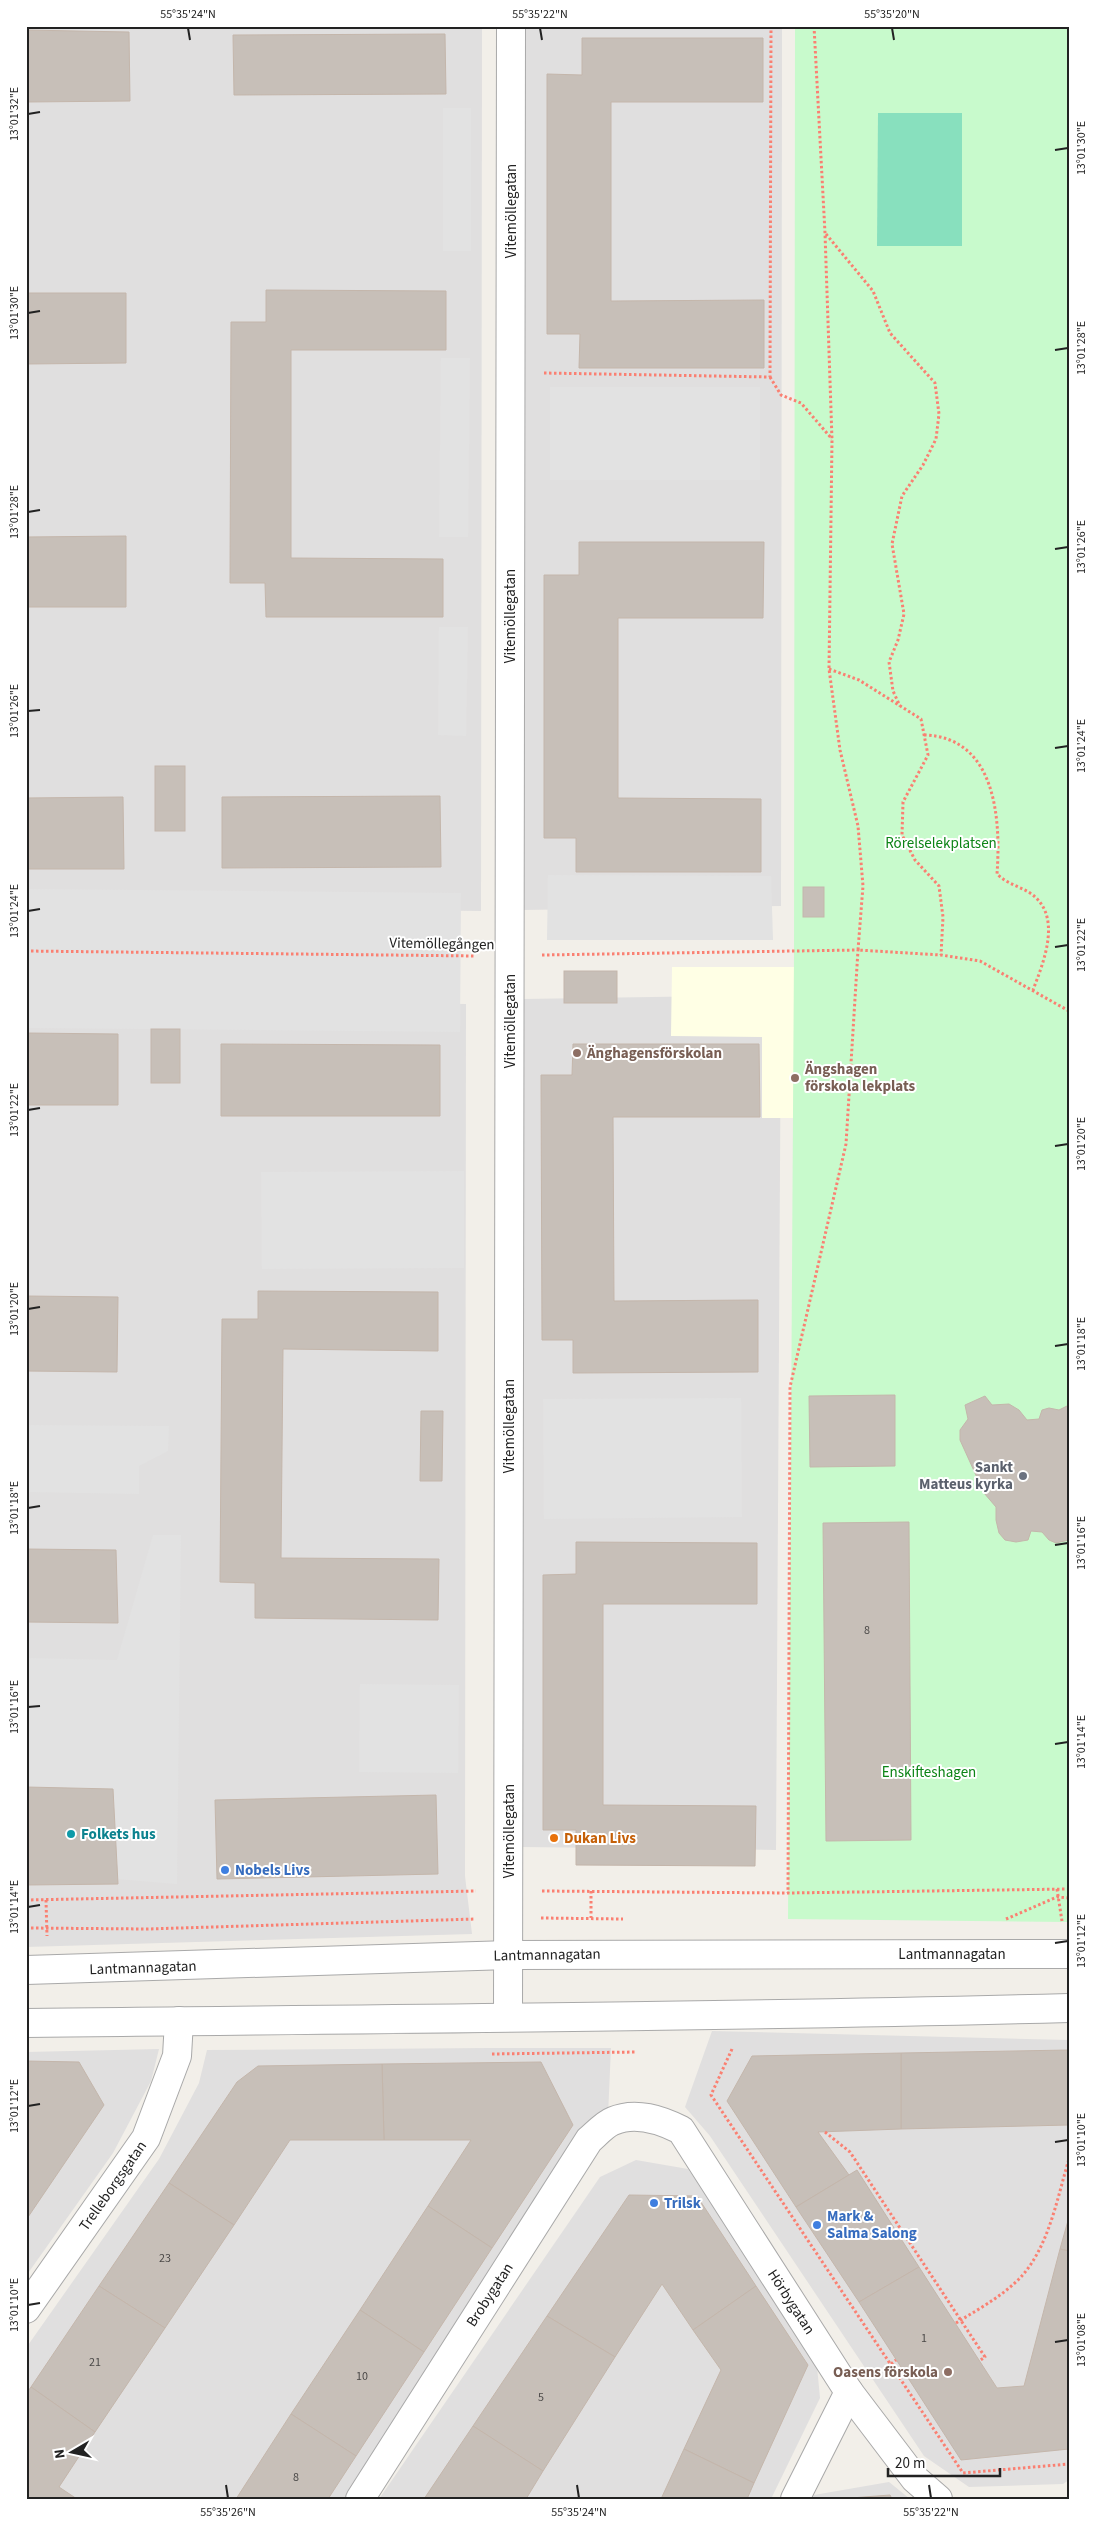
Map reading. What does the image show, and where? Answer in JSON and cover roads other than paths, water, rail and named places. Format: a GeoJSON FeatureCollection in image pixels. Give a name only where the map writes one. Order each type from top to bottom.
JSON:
{"type":"FeatureCollection","features":[{"type":"Feature","properties":{"kind":"street","name":"Vitemöllegatan"},"geometry":{"type":"LineString","coordinates":[[508,2016],[511,26]]}},
{"type":"Feature","properties":{"kind":"street","name":"Lantmannagatan"},"geometry":{"type":"LineString","coordinates":[[26,1970],[509,1955],[1069,1954]]}},
{"type":"Feature","properties":{"kind":"street"},"geometry":{"type":"LineString","coordinates":[[26,2022],[508,2016],[734,2016],[1069,2008]]}},
{"type":"Feature","properties":{"kind":"street","name":"Trelleborgsgatan"},"geometry":{"type":"LineString","coordinates":[[26,2309],[146,2138],[177,2056],[179,2021]]}},
{"type":"Feature","properties":{"kind":"street","name":"Hörbygatan"},"geometry":{"type":"LineString","coordinates":[[640,2116],[661,2120],[681,2130],[849,2392],[915,2480],[938,2499]]}},
{"type":"Feature","properties":{"kind":"street","name":"Brobygatan"},"geometry":{"type":"LineString","coordinates":[[360,2499],[589,2140],[613,2121],[640,2116]]}},
{"type":"Feature","properties":{"kind":"street"},"geometry":{"type":"LineString","coordinates":[[794,2499],[849,2392]]}},
{"type":"Feature","properties":{"kind":"place","name":"Änghagensförskolan"},"geometry":{"type":"Point","coordinates":[577,1053]}},
{"type":"Feature","properties":{"kind":"place","name":"Ängshagen förskola lekplats"},"geometry":{"type":"Point","coordinates":[795,1078]}},
{"type":"Feature","properties":{"kind":"place","name":"Sankt Matteus kyrka"},"geometry":{"type":"Point","coordinates":[1023,1476]}},
{"type":"Feature","properties":{"kind":"place","name":"Folkets hus"},"geometry":{"type":"Point","coordinates":[71,1834]}},
{"type":"Feature","properties":{"kind":"place","name":"Dukan Livs"},"geometry":{"type":"Point","coordinates":[554,1838]}},
{"type":"Feature","properties":{"kind":"place","name":"Nobels Livs"},"geometry":{"type":"Point","coordinates":[225,1870]}},
{"type":"Feature","properties":{"kind":"place","name":"Trilsk"},"geometry":{"type":"Point","coordinates":[654,2203]}},
{"type":"Feature","properties":{"kind":"place","name":"Mark & Salma Salong"},"geometry":{"type":"Point","coordinates":[817,2225]}},
{"type":"Feature","properties":{"kind":"place","name":"Oasens förskola"},"geometry":{"type":"Point","coordinates":[948,2372]}},
{"type":"Feature","properties":{"kind":"park label","name":"Rörelselekplatsen"},"geometry":{"type":"Point","coordinates":[941,843]}},
{"type":"Feature","properties":{"kind":"park label","name":"Enskifteshagen"},"geometry":{"type":"Point","coordinates":[929,1772]}}]}
